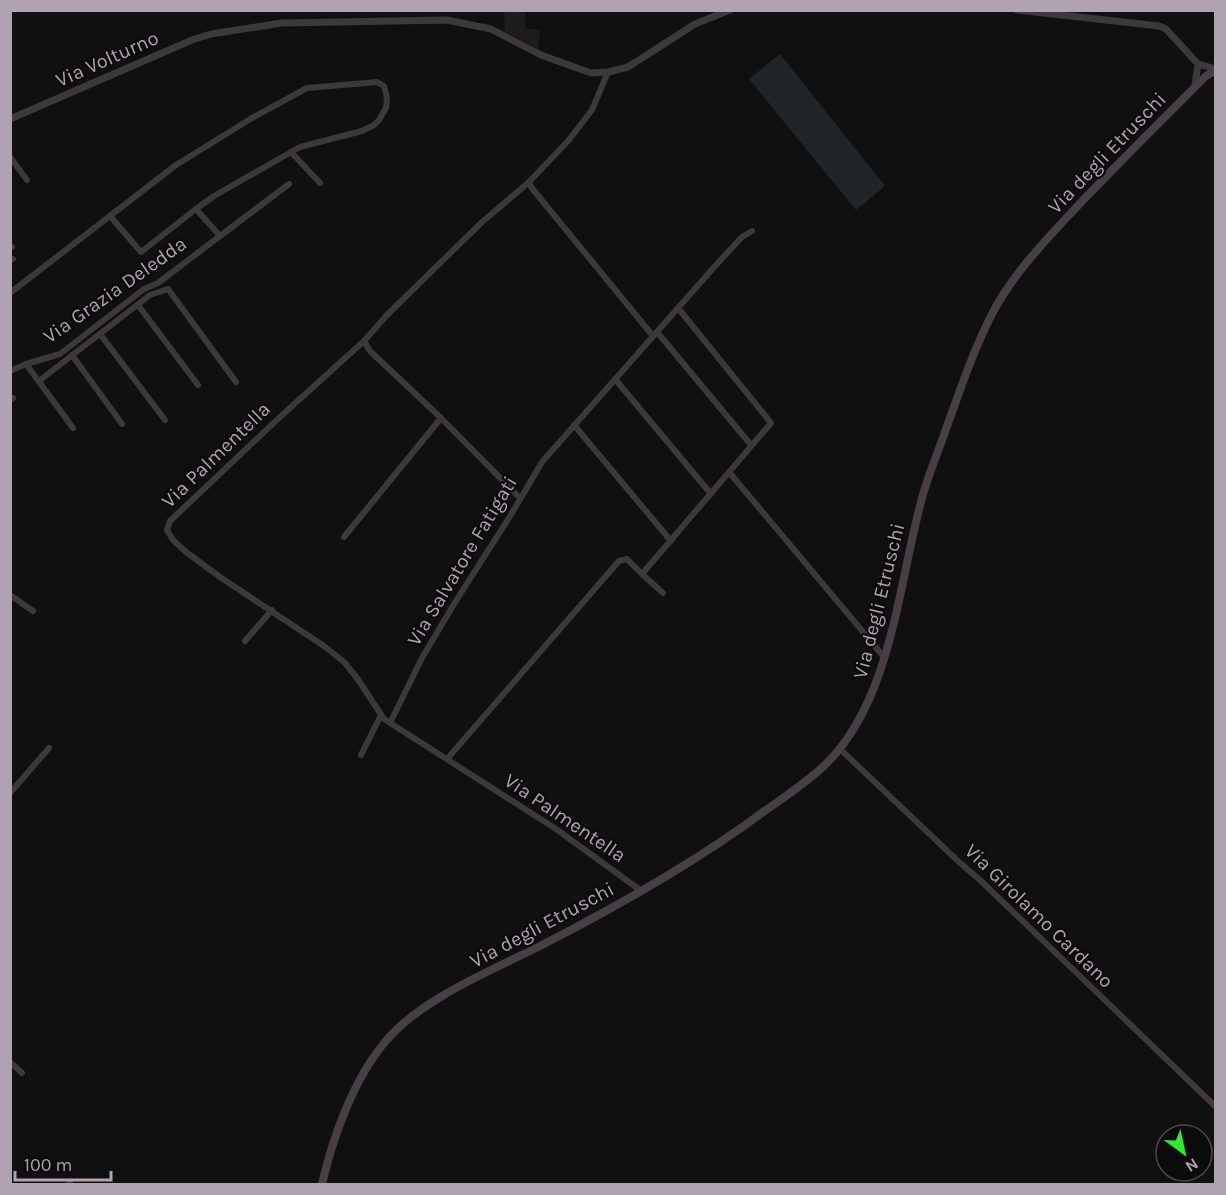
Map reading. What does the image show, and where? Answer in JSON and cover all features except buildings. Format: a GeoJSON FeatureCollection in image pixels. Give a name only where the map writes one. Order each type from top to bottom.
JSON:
{"type":"FeatureCollection","features":[{"type":"Feature","properties":{"kind":"main road","name":"Via degli Etruschi"},"geometry":{"type":"LineString","coordinates":[[322,1185],[340,1124],[361,1080],[385,1042],[398,1028],[453,991],[588,921],[704,854],[823,767],[840,749],[849,737],[876,685],[921,499],[957,400],[993,313],[1016,278],[1045,241],[1101,181],[1211,73]]}},
{"type":"Feature","properties":{"kind":"street","name":"Via Volturno"},"geometry":{"type":"LineString","coordinates":[[10,119],[192,40],[211,34],[282,23],[447,20],[491,29],[541,55],[591,73],[628,67],[695,24],[730,10]]}},
{"type":"Feature","properties":{"kind":"street"},"geometry":{"type":"LineString","coordinates":[[1017,10],[1160,26],[1166,28],[1200,66],[1211,73]]}},
{"type":"Feature","properties":{"kind":"street"},"geometry":{"type":"LineString","coordinates":[[1195,87],[1200,66]]}},
{"type":"Feature","properties":{"kind":"street","name":"Via Palmentella"},"geometry":{"type":"LineString","coordinates":[[608,72],[592,110],[568,141],[529,182],[481,223],[387,315],[364,341],[167,525],[169,536],[186,552],[344,662],[381,715],[390,723],[556,829],[640,890]]}},
{"type":"Feature","properties":{"kind":"street","name":"Via Grazia Deledda"},"geometry":{"type":"LineString","coordinates":[[10,293],[147,186],[213,140],[307,88],[377,82],[384,86],[387,98],[386,108],[374,125],[362,131],[300,147],[214,196],[141,252],[110,216]]}},
{"type":"Feature","properties":{"kind":"street"},"geometry":{"type":"LineString","coordinates":[[291,152],[320,183]]}},
{"type":"Feature","properties":{"kind":"street"},"geometry":{"type":"LineString","coordinates":[[10,157],[27,180]]}},
{"type":"Feature","properties":{"kind":"street"},"geometry":{"type":"LineString","coordinates":[[529,182],[751,445]]}},
{"type":"Feature","properties":{"kind":"street","name":"Via Grazia Deledda"},"geometry":{"type":"LineString","coordinates":[[10,371],[60,354],[144,289],[158,283],[289,184]]}},
{"type":"Feature","properties":{"kind":"street","name":"Via Grazia Deledda"},"geometry":{"type":"LineString","coordinates":[[196,209],[220,236]]}},
{"type":"Feature","properties":{"kind":"street","name":"Via Salvatore Fatigati"},"geometry":{"type":"LineString","coordinates":[[390,723],[417,668],[454,604],[542,462],[737,242],[752,231]]}},
{"type":"Feature","properties":{"kind":"street"},"geometry":{"type":"LineString","coordinates":[[39,381],[150,295],[168,289],[236,382]]}},
{"type":"Feature","properties":{"kind":"street"},"geometry":{"type":"LineString","coordinates":[[138,305],[198,385]]}},
{"type":"Feature","properties":{"kind":"street"},"geometry":{"type":"LineString","coordinates":[[642,574],[771,423],[678,308]]}},
{"type":"Feature","properties":{"kind":"street"},"geometry":{"type":"LineString","coordinates":[[100,334],[165,420]]}},
{"type":"Feature","properties":{"kind":"street"},"geometry":{"type":"LineString","coordinates":[[364,341],[369,351],[441,418],[520,498]]}},
{"type":"Feature","properties":{"kind":"street"},"geometry":{"type":"LineString","coordinates":[[72,355],[122,424]]}},
{"type":"Feature","properties":{"kind":"street"},"geometry":{"type":"LineString","coordinates":[[26,364],[73,428]]}},
{"type":"Feature","properties":{"kind":"street"},"geometry":{"type":"LineString","coordinates":[[615,379],[711,494]]}},
{"type":"Feature","properties":{"kind":"street"},"geometry":{"type":"LineString","coordinates":[[344,537],[441,418]]}},
{"type":"Feature","properties":{"kind":"street"},"geometry":{"type":"LineString","coordinates":[[574,425],[671,541]]}},
{"type":"Feature","properties":{"kind":"street"},"geometry":{"type":"LineString","coordinates":[[729,472],[884,657]]}},
{"type":"Feature","properties":{"kind":"street"},"geometry":{"type":"LineString","coordinates":[[447,759],[619,561],[627,559],[663,593]]}},
{"type":"Feature","properties":{"kind":"street"},"geometry":{"type":"LineString","coordinates":[[10,595],[33,612]]}},
{"type":"Feature","properties":{"kind":"street"},"geometry":{"type":"LineString","coordinates":[[245,641],[272,610]]}},
{"type":"Feature","properties":{"kind":"street"},"geometry":{"type":"LineString","coordinates":[[361,755],[381,715]]}},
{"type":"Feature","properties":{"kind":"street"},"geometry":{"type":"LineString","coordinates":[[10,793],[50,748]]}},
{"type":"Feature","properties":{"kind":"street","name":"Via Girolamo Cardano"},"geometry":{"type":"LineString","coordinates":[[840,749],[980,880],[1215,1107]]}},
{"type":"Feature","properties":{"kind":"street"},"geometry":{"type":"LineString","coordinates":[[10,1062],[22,1073]]}},
{"type":"Feature","properties":{"kind":"shaded area"},"geometry":{"type":"Polygon","coordinates":[[[504,11],[525,11],[525,28],[540,30],[538,49],[505,32],[504,11]]]}},
{"type":"Feature","properties":{"kind":"shaded area"},"geometry":{"type":"Polygon","coordinates":[[[780,54],[885,186],[856,210],[749,79],[780,54]]]}}]}
